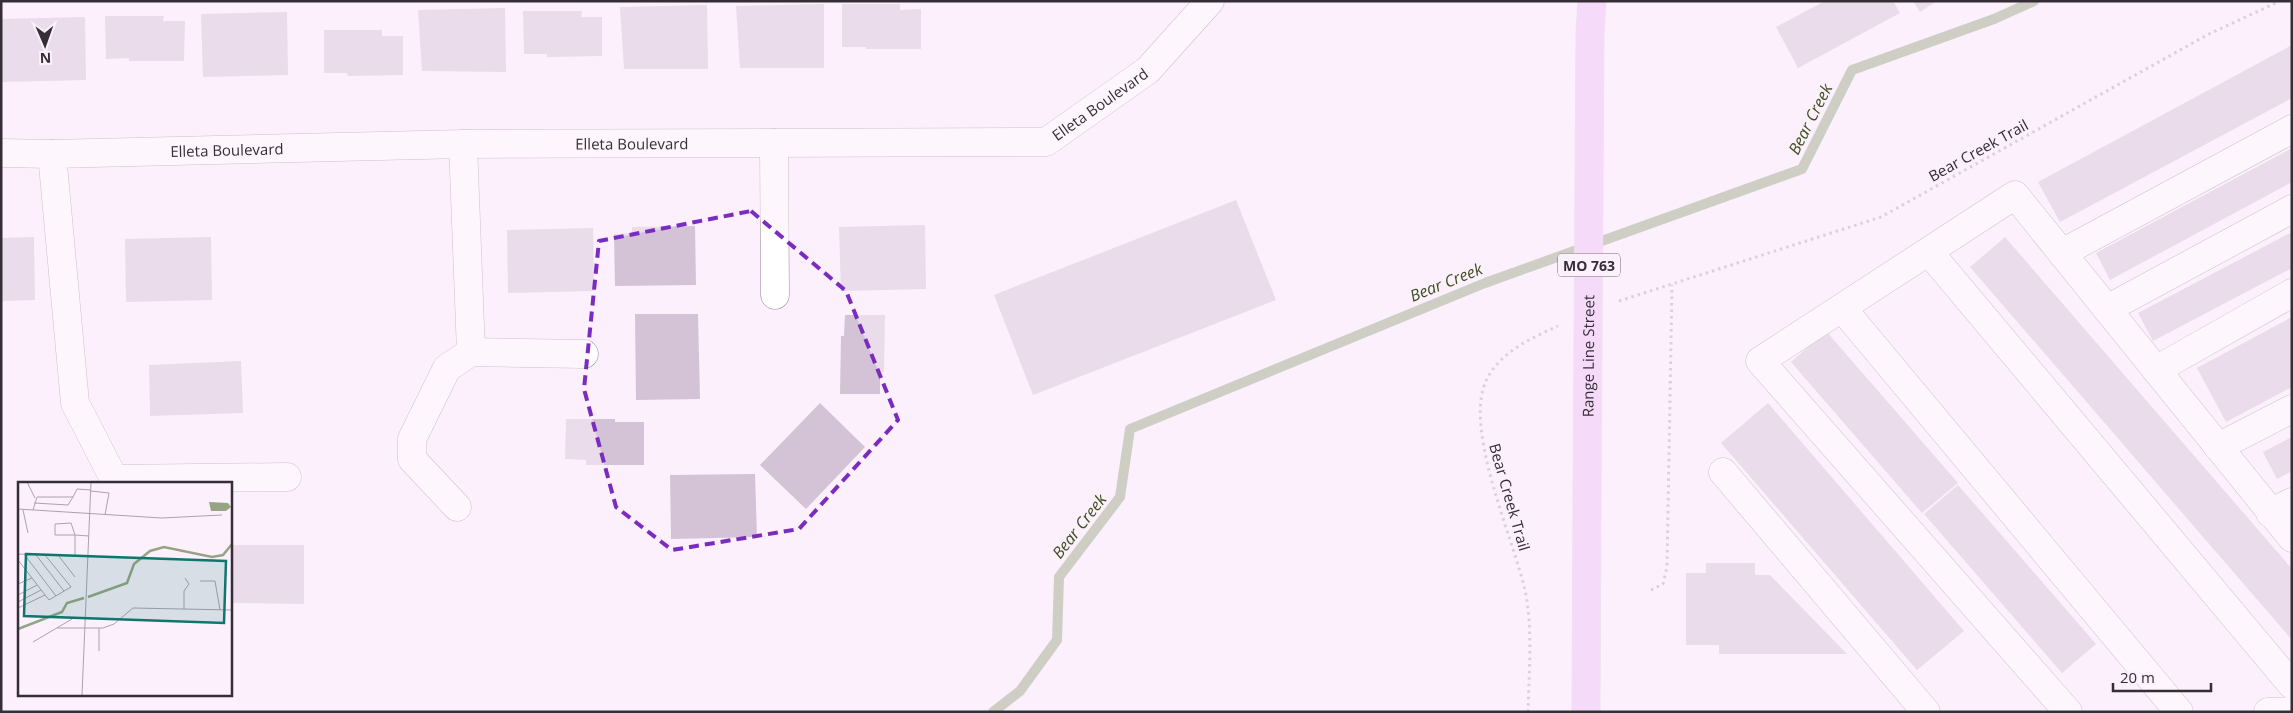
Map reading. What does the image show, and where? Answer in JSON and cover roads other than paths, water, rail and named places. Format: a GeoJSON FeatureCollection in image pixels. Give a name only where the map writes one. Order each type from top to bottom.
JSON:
{"type":"FeatureCollection","features":[{"type":"Feature","properties":{"kind":"main road","name":"Range Line Street"},"geometry":{"type":"LineString","coordinates":[[1586,712],[1590,33],[1592,1]]}},
{"type":"Feature","properties":{"kind":"street","name":"Elleta Boulevard"},"geometry":{"type":"LineString","coordinates":[[1,153],[52,154],[463,144],[1046,142],[1148,70],[1210,1]]}},
{"type":"Feature","properties":{"kind":"street"},"geometry":{"type":"LineString","coordinates":[[2062,253],[2292,129]]}},
{"type":"Feature","properties":{"kind":"street"},"geometry":{"type":"LineString","coordinates":[[774,143],[775,295]]}},
{"type":"Feature","properties":{"kind":"street"},"geometry":{"type":"LineString","coordinates":[[463,144],[471,352]]}},
{"type":"Feature","properties":{"kind":"street"},"geometry":{"type":"LineString","coordinates":[[52,154],[75,403],[114,478],[287,477]]}},
{"type":"Feature","properties":{"kind":"street"},"geometry":{"type":"LineString","coordinates":[[2068,712],[1760,361],[2015,196],[2218,447],[2281,507],[2292,538]]}},
{"type":"Feature","properties":{"kind":"street"},"geometry":{"type":"LineString","coordinates":[[2107,309],[2292,209]]}},
{"type":"Feature","properties":{"kind":"street"},"geometry":{"type":"LineString","coordinates":[[1929,252],[2292,685]]}},
{"type":"Feature","properties":{"kind":"street"},"geometry":{"type":"LineString","coordinates":[[2156,370],[2292,293]]}},
{"type":"Feature","properties":{"kind":"street"},"geometry":{"type":"LineString","coordinates":[[1842,308],[2179,712]]}},
{"type":"Feature","properties":{"kind":"street"},"geometry":{"type":"LineString","coordinates":[[456,507],[412,459],[412,439],[448,368],[471,352],[584,354]]}},
{"type":"Feature","properties":{"kind":"street"},"geometry":{"type":"LineString","coordinates":[[2218,447],[2292,409]]}},
{"type":"Feature","properties":{"kind":"street"},"geometry":{"type":"LineString","coordinates":[[1723,472],[1926,712]]}},
{"type":"Feature","properties":{"kind":"street"},"geometry":{"type":"LineString","coordinates":[[2268,712],[2292,711]]}},
{"type":"Feature","properties":{"kind":"waterway","name":"Bear Creek"},"geometry":{"type":"LineString","coordinates":[[993,712],[1020,691],[1057,640],[1059,577],[1120,497],[1130,429],[1485,283],[1802,169],[1852,70],[1994,19],[2034,1]]}}]}
